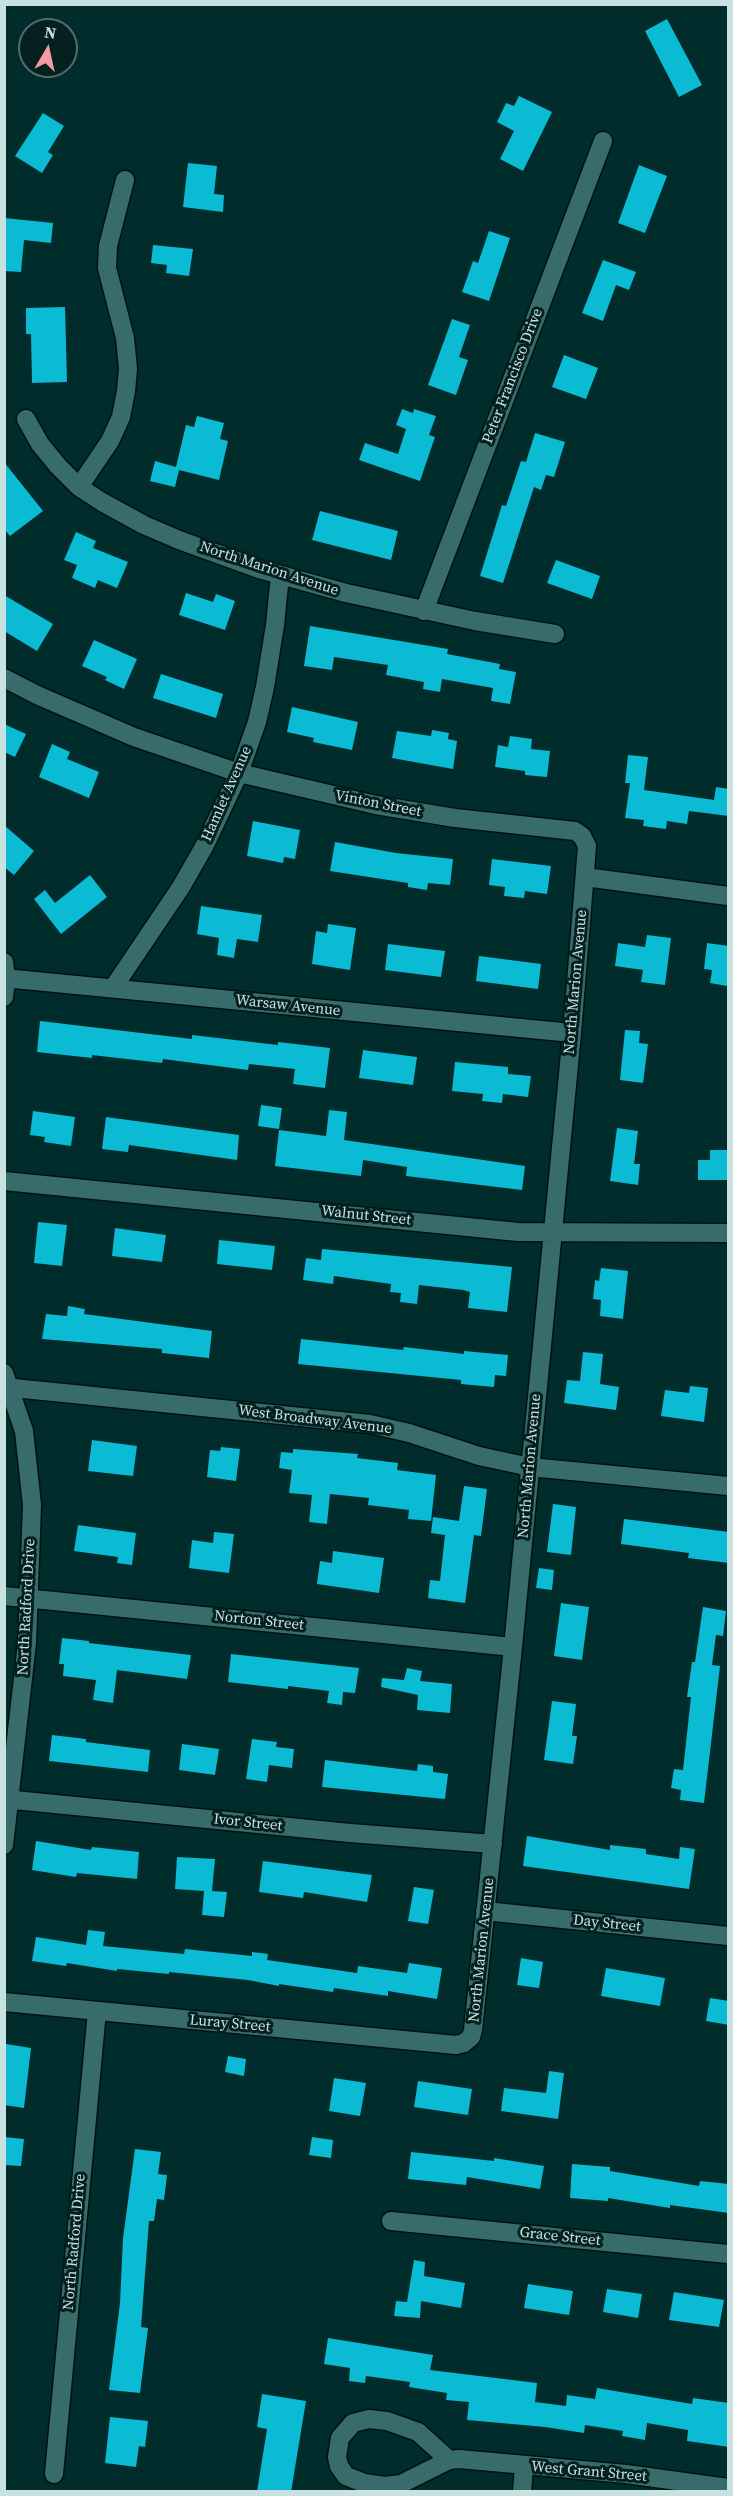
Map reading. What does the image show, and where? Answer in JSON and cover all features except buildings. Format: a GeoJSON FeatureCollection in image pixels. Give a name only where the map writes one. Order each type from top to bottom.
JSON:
{"type":"FeatureCollection","features":[{"type":"Feature","properties":{"kind":"street","name":"Peter Francisco Drive"},"geometry":{"type":"LineString","coordinates":[[424,611],[603,141]]}},
{"type":"Feature","properties":{"kind":"street"},"geometry":{"type":"LineString","coordinates":[[80,487],[110,441],[121,417],[126,391],[128,369],[125,338],[107,268],[108,246],[125,180]]}},
{"type":"Feature","properties":{"kind":"street","name":"North Marion Avenue"},"geometry":{"type":"LineString","coordinates":[[26,419],[52,459],[80,487],[144,525],[179,540],[280,575],[424,611],[555,634]]}},
{"type":"Feature","properties":{"kind":"street","name":"Hamlet Avenue"},"geometry":{"type":"LineString","coordinates":[[113,988],[181,887],[205,845],[240,773],[257,722],[265,687],[280,575]]}},
{"type":"Feature","properties":{"kind":"street","name":"Vinton Street"},"geometry":{"type":"LineString","coordinates":[[4,678],[37,695],[134,737],[240,773],[376,805],[455,818],[575,831],[582,836],[587,846],[585,877]]}},
{"type":"Feature","properties":{"kind":"street","name":"North Marion Avenue"},"geometry":{"type":"LineString","coordinates":[[456,2045],[464,2043],[473,2030],[513,1647],[585,877]]}},
{"type":"Feature","properties":{"kind":"street"},"geometry":{"type":"LineString","coordinates":[[585,877],[729,896]]}},
{"type":"Feature","properties":{"kind":"street"},"geometry":{"type":"LineString","coordinates":[[4,997],[5,973]]}},
{"type":"Feature","properties":{"kind":"street","name":"Warsaw Avenue"},"geometry":{"type":"LineString","coordinates":[[5,973],[113,988],[572,1033]]}},
{"type":"Feature","properties":{"kind":"street","name":"Walnut Street"},"geometry":{"type":"LineString","coordinates":[[4,1182],[553,1233],[729,1233]]}},
{"type":"Feature","properties":{"kind":"street","name":"West Broadway Avenue"},"geometry":{"type":"LineString","coordinates":[[6,1383],[370,1424],[409,1433],[479,1456],[530,1467],[729,1486]]}},
{"type":"Feature","properties":{"kind":"street","name":"North Radford Drive"},"geometry":{"type":"LineString","coordinates":[[4,1845],[7,1800],[27,1643],[32,1505],[24,1431],[6,1383]]}},
{"type":"Feature","properties":{"kind":"street","name":"Norton Street"},"geometry":{"type":"LineString","coordinates":[[4,1596],[513,1647]]}},
{"type":"Feature","properties":{"kind":"street","name":"Ivor Street"},"geometry":{"type":"LineString","coordinates":[[7,1800],[350,1833],[493,1844]]}},
{"type":"Feature","properties":{"kind":"street","name":"Day Street"},"geometry":{"type":"LineString","coordinates":[[486,1911],[729,1936]]}},
{"type":"Feature","properties":{"kind":"street","name":"Luray Street"},"geometry":{"type":"LineString","coordinates":[[4,2002],[456,2045]]}},
{"type":"Feature","properties":{"kind":"street","name":"North Radford Drive"},"geometry":{"type":"LineString","coordinates":[[54,2474],[97,2011]]}},
{"type":"Feature","properties":{"kind":"street","name":"Grace Street"},"geometry":{"type":"LineString","coordinates":[[391,2221],[729,2254]]}},
{"type":"Feature","properties":{"kind":"street","name":"West Grant Street"},"geometry":{"type":"LineString","coordinates":[[448,2460],[418,2432],[387,2421],[369,2419],[353,2423],[345,2429],[340,2438],[337,2457],[339,2466],[346,2476],[364,2483],[385,2486],[401,2484],[448,2460],[459,2459],[637,2475],[729,2488]]}},
{"type":"Feature","properties":{"kind":"street"},"geometry":{"type":"LineString","coordinates":[[522,2492],[524,2466]]}}]}
